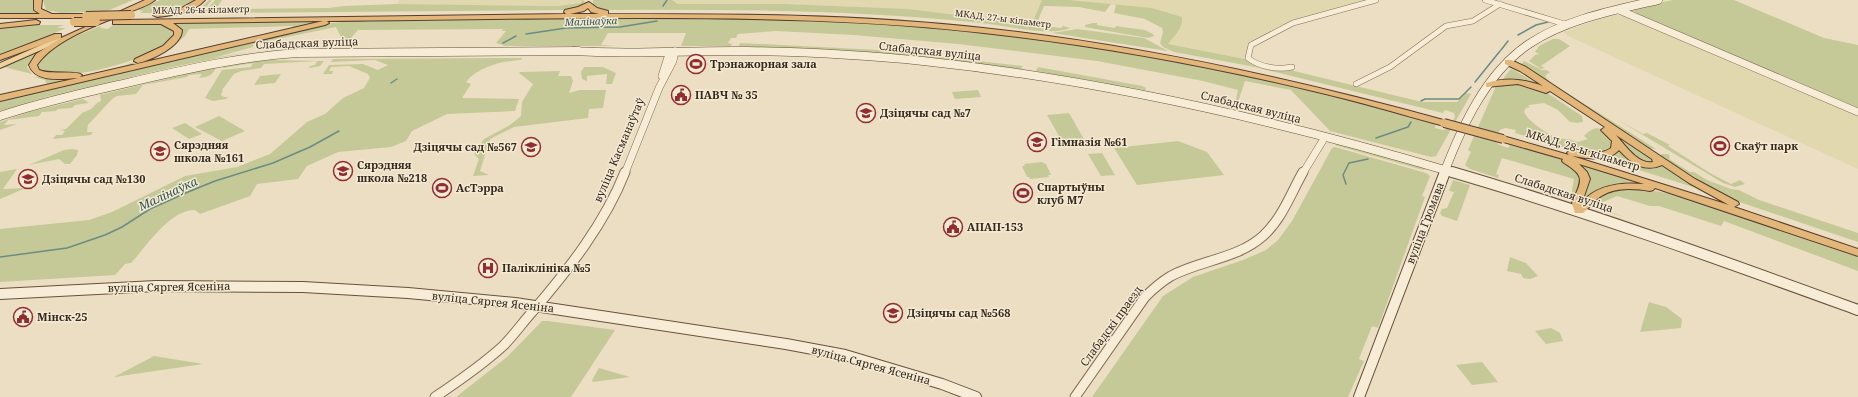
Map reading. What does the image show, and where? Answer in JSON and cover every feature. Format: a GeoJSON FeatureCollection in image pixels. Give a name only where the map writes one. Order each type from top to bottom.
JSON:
{"type":"FeatureCollection","features":[{"type":"Feature","properties":{"kind":"highway"},"geometry":{"type":"LineString","coordinates":[[38,0],[37,7],[40,12],[62,19]]}},
{"type":"Feature","properties":{"kind":"highway"},"geometry":{"type":"LineString","coordinates":[[0,58],[39,44],[140,0]]}},
{"type":"Feature","properties":{"kind":"highway"},"geometry":{"type":"LineString","coordinates":[[133,18],[165,23],[173,26],[179,33],[171,44],[158,52],[140,60],[109,69],[62,76],[43,74],[35,71],[33,65],[37,57],[60,40],[151,0]]}},
{"type":"Feature","properties":{"kind":"highway"},"geometry":{"type":"LineString","coordinates":[[157,15],[184,11],[194,7],[201,0]]}},
{"type":"Feature","properties":{"kind":"highway"},"geometry":{"type":"LineString","coordinates":[[206,0],[198,8],[202,12],[212,14]]}},
{"type":"Feature","properties":{"kind":"highway"},"geometry":{"type":"LineString","coordinates":[[562,13],[577,11],[589,2],[594,10],[606,13]]}},
{"type":"Feature","properties":{"kind":"highway","name":"МКАД, 26-ы кіламетр"},"geometry":{"type":"LineString","coordinates":[[62,19],[116,22],[157,15],[212,14],[701,14]]}},
{"type":"Feature","properties":{"kind":"highway","name":"МКАД, 26-ы кіламетр"},"geometry":{"type":"LineString","coordinates":[[74,19],[86,16],[133,18],[701,14]]}},
{"type":"Feature","properties":{"kind":"highway","name":"МКАД, 27-ы кіламетр"},"geometry":{"type":"LineString","coordinates":[[701,14],[817,18],[916,24],[991,31],[1176,59],[1298,82]]}},
{"type":"Feature","properties":{"kind":"highway"},"geometry":{"type":"LineString","coordinates":[[0,16],[62,19]]}},
{"type":"Feature","properties":{"kind":"highway"},"geometry":{"type":"LineString","coordinates":[[0,98],[307,26],[341,20],[389,17]]}},
{"type":"Feature","properties":{"kind":"highway"},"geometry":{"type":"LineString","coordinates":[[0,26],[62,19]]}},
{"type":"Feature","properties":{"kind":"highway"},"geometry":{"type":"LineString","coordinates":[[0,22],[39,22]]}},
{"type":"Feature","properties":{"kind":"highway"},"geometry":{"type":"LineString","coordinates":[[1509,61],[1517,70],[1606,130],[1639,163],[1648,166],[1656,165],[1658,164],[1657,158]]}},
{"type":"Feature","properties":{"kind":"highway"},"geometry":{"type":"LineString","coordinates":[[1509,61],[1711,193],[1734,204]]}},
{"type":"Feature","properties":{"kind":"highway"},"geometry":{"type":"LineString","coordinates":[[1489,85],[1512,81],[1528,83],[1546,90]]}},
{"type":"Feature","properties":{"kind":"highway","name":"МКАД, 28-ы кіламетр"},"geometry":{"type":"LineString","coordinates":[[1298,82],[1572,153],[1734,204],[1858,246]]}},
{"type":"Feature","properties":{"kind":"highway","name":"МКАД, 28-ы кіламетр"},"geometry":{"type":"LineString","coordinates":[[1504,136],[1691,196],[1858,253]]}},
{"type":"Feature","properties":{"kind":"highway"},"geometry":{"type":"LineString","coordinates":[[1572,153],[1594,156],[1608,154],[1616,149],[1616,140]]}},
{"type":"Feature","properties":{"kind":"highway"},"geometry":{"type":"LineString","coordinates":[[1550,152],[1572,164],[1585,176],[1586,184],[1577,203],[1579,211],[1598,193],[1622,186],[1643,187],[1691,196]]}},
{"type":"Feature","properties":{"kind":"main road","name":"вуліца Громава"},"geometry":{"type":"LineString","coordinates":[[1359,397],[1405,274],[1433,207],[1445,169],[1459,137],[1496,74],[1530,43],[1568,25],[1658,0]]}},
{"type":"Feature","properties":{"kind":"main road"},"geometry":{"type":"LineString","coordinates":[[0,66],[60,40]]}},
{"type":"Feature","properties":{"kind":"main road"},"geometry":{"type":"LineString","coordinates":[[0,61],[39,44]]}},
{"type":"Feature","properties":{"kind":"main road","name":"Слабадская вуліца"},"geometry":{"type":"LineString","coordinates":[[0,116],[41,104],[184,69],[254,56],[298,53],[573,51],[584,53],[748,51],[824,54],[923,61],[1057,79],[1182,102],[1445,169],[1693,249],[1858,310]]}},
{"type":"Feature","properties":{"kind":"main road","name":"вуліца Сяргея Ясеніна"},"geometry":{"type":"LineString","coordinates":[[0,294],[156,286],[303,287],[408,293],[538,306],[786,344],[837,354],[942,384],[976,397]]}},
{"type":"Feature","properties":{"kind":"street"},"geometry":{"type":"LineString","coordinates":[[1292,67],[1280,69],[1252,61],[1248,58],[1251,45],[1293,23],[1376,0]]}},
{"type":"Feature","properties":{"kind":"street"},"geometry":{"type":"LineString","coordinates":[[1485,0],[1568,25]]}},
{"type":"Feature","properties":{"kind":"street"},"geometry":{"type":"LineString","coordinates":[[1356,84],[1390,67],[1446,26],[1473,21],[1500,4]]}},
{"type":"Feature","properties":{"kind":"street"},"geometry":{"type":"LineString","coordinates":[[1619,10],[1858,112]]}},
{"type":"Feature","properties":{"kind":"street","name":"вуліца Касманаўтаў"},"geometry":{"type":"LineString","coordinates":[[435,397],[494,354],[538,306],[581,252],[602,220],[625,173],[661,83],[675,57],[675,51]]}},
{"type":"Feature","properties":{"kind":"street","name":"Слабадскі праезд"},"geometry":{"type":"LineString","coordinates":[[1075,397],[1153,287],[1184,270],[1245,249],[1257,242],[1273,227],[1302,173],[1324,138]]}},
{"type":"Feature","properties":{"kind":"shaded area"},"geometry":{"type":"Polygon","coordinates":[[[399,0],[582,0],[582,3],[558,6],[397,4],[399,0]]]}},
{"type":"Feature","properties":{"kind":"shaded area"},"geometry":{"type":"Polygon","coordinates":[[[672,0],[1042,0],[1032,24],[908,9],[786,4],[678,4],[672,0]]]}},
{"type":"Feature","properties":{"kind":"shaded area"},"geometry":{"type":"Polygon","coordinates":[[[1069,0],[1368,0],[1292,22],[1253,41],[1248,47],[1245,59],[1168,44],[1179,31],[1152,8],[1069,0]]]}},
{"type":"Feature","properties":{"kind":"shaded area"},"geometry":{"type":"Polygon","coordinates":[[[1622,15],[1631,17],[1858,115],[1858,169],[1568,36],[1563,32],[1609,16],[1622,15]]]}},
{"type":"Feature","properties":{"kind":"green space"},"geometry":{"type":"Polygon","coordinates":[[[0,0],[36,0],[36,11],[40,14],[0,14],[0,0]]]}},
{"type":"Feature","properties":{"kind":"green space"},"geometry":{"type":"Polygon","coordinates":[[[43,0],[133,0],[107,11],[61,13],[46,10],[43,0]]]}},
{"type":"Feature","properties":{"kind":"green space"},"geometry":{"type":"Polygon","coordinates":[[[160,0],[197,0],[191,5],[178,11],[140,13],[143,11],[138,10],[160,0]]]}},
{"type":"Feature","properties":{"kind":"green space"},"geometry":{"type":"Polygon","coordinates":[[[209,0],[212,0],[203,11],[205,11],[215,0],[222,0],[216,9],[328,8],[397,4],[558,6],[581,3],[582,0],[585,1],[581,6],[566,10],[210,13],[199,10],[209,0]]]}},
{"type":"Feature","properties":{"kind":"green space"},"geometry":{"type":"Polygon","coordinates":[[[593,0],[672,0],[678,4],[786,4],[908,9],[1032,24],[1042,0],[1069,0],[1111,4],[1105,12],[1079,7],[1044,6],[1036,25],[1061,28],[1063,26],[1070,28],[1062,30],[1039,31],[981,23],[886,15],[745,10],[598,10],[593,6],[593,0]]]}},
{"type":"Feature","properties":{"kind":"green space"},"geometry":{"type":"Polygon","coordinates":[[[1673,0],[1734,0],[1824,38],[1858,45],[1858,109],[1639,16],[1633,10],[1635,8],[1673,0]]]}},
{"type":"Feature","properties":{"kind":"green space"},"geometry":{"type":"Polygon","coordinates":[[[1111,4],[1152,8],[1182,17],[1180,28],[1168,44],[1293,69],[1294,71],[1422,102],[1457,102],[1466,93],[1471,94],[1436,156],[1431,157],[1330,131],[1291,90],[1245,81],[1237,105],[1243,107],[1246,111],[1238,106],[1215,99],[1235,103],[1238,90],[1203,81],[1097,61],[958,44],[854,35],[776,31],[738,34],[736,38],[731,38],[728,43],[732,44],[731,46],[681,46],[686,33],[608,33],[601,45],[615,46],[505,46],[496,43],[506,31],[502,31],[503,29],[358,30],[345,42],[343,41],[336,27],[253,44],[253,47],[213,58],[254,51],[173,67],[46,97],[0,111],[0,100],[331,23],[356,21],[709,17],[827,20],[904,25],[981,32],[1058,42],[1135,54],[1287,84],[1436,123],[1435,128],[1443,130],[1449,128],[1455,117],[1454,113],[1445,110],[1443,113],[1255,67],[1174,52],[1163,47],[1160,43],[1163,32],[1162,28],[1145,19],[1114,13],[1116,5],[1111,4]]]}},
{"type":"Feature","properties":{"kind":"green space"},"geometry":{"type":"Polygon","coordinates":[[[333,20],[293,28],[293,26],[189,29],[185,36],[170,49],[157,57],[132,66],[50,85],[47,85],[45,80],[34,77],[77,77],[116,69],[175,42],[174,24],[176,23],[333,20]]]}},
{"type":"Feature","properties":{"kind":"green space"},"geometry":{"type":"Polygon","coordinates":[[[1093,23],[1115,28],[1116,26],[1145,30],[1154,36],[1148,38],[1085,27],[1085,25],[1093,23]]]}},
{"type":"Feature","properties":{"kind":"green space"},"geometry":{"type":"Polygon","coordinates":[[[64,25],[57,28],[66,28],[0,57],[0,26],[64,25]]]}},
{"type":"Feature","properties":{"kind":"green space"},"geometry":{"type":"Polygon","coordinates":[[[113,25],[166,25],[176,32],[164,46],[138,58],[100,69],[63,75],[48,73],[37,68],[39,57],[62,42],[100,26],[101,28],[108,29],[113,25]]]}},
{"type":"Feature","properties":{"kind":"green space"},"geometry":{"type":"Polygon","coordinates":[[[1077,29],[1144,38],[1168,51],[1052,33],[1077,29]]]}},
{"type":"Feature","properties":{"kind":"green space"},"geometry":{"type":"Polygon","coordinates":[[[1553,39],[1559,39],[1570,46],[1541,66],[1545,68],[1541,69],[1529,61],[1535,55],[1539,54],[1535,52],[1539,46],[1553,39]]]}},
{"type":"Feature","properties":{"kind":"green space"},"geometry":{"type":"Polygon","coordinates":[[[740,43],[879,50],[1023,66],[1021,69],[887,54],[739,46],[740,43]]]}},
{"type":"Feature","properties":{"kind":"green space"},"geometry":{"type":"Polygon","coordinates":[[[36,53],[27,67],[32,74],[4,67],[36,53]]]}},
{"type":"Feature","properties":{"kind":"green space"},"geometry":{"type":"Polygon","coordinates":[[[522,58],[521,60],[498,63],[477,72],[466,82],[471,84],[462,98],[519,99],[515,111],[447,114],[412,131],[406,141],[391,147],[338,152],[307,166],[298,179],[257,184],[250,196],[200,214],[195,210],[185,212],[176,216],[159,230],[131,263],[125,264],[115,275],[0,282],[0,229],[89,220],[112,212],[185,176],[237,167],[270,154],[307,122],[325,114],[343,98],[364,88],[370,78],[368,74],[349,66],[331,67],[329,71],[333,71],[332,74],[323,74],[329,65],[363,64],[378,70],[388,65],[375,60],[331,62],[333,59],[522,58]]]}},
{"type":"Feature","properties":{"kind":"green space"},"geometry":{"type":"Polygon","coordinates":[[[270,60],[324,61],[320,66],[309,68],[310,66],[315,65],[317,61],[264,64],[261,68],[241,71],[234,74],[222,90],[221,95],[228,97],[226,99],[213,101],[205,98],[222,70],[251,67],[253,63],[223,68],[224,65],[270,60]]]}},
{"type":"Feature","properties":{"kind":"green space"},"geometry":{"type":"Polygon","coordinates":[[[1524,61],[1542,70],[1550,72],[1545,76],[1550,82],[1656,149],[1648,148],[1524,67],[1521,64],[1524,61]]]}},
{"type":"Feature","properties":{"kind":"green space"},"geometry":{"type":"Polygon","coordinates":[[[216,67],[211,74],[207,76],[199,78],[202,74],[189,75],[187,77],[143,85],[136,94],[117,96],[112,99],[88,125],[87,132],[93,132],[91,135],[53,139],[56,135],[62,135],[65,131],[60,130],[66,129],[82,113],[91,109],[101,101],[100,95],[91,97],[216,67]]]}},
{"type":"Feature","properties":{"kind":"green space"},"geometry":{"type":"Polygon","coordinates":[[[584,67],[603,67],[616,73],[612,84],[606,84],[607,74],[587,76],[587,81],[582,79],[581,72],[584,67]]]}},
{"type":"Feature","properties":{"kind":"green space"},"geometry":{"type":"Polygon","coordinates":[[[1038,67],[1146,88],[1145,90],[1036,71],[1038,67]]]}},
{"type":"Feature","properties":{"kind":"green space"},"geometry":{"type":"Polygon","coordinates":[[[1511,69],[1514,70],[1534,82],[1502,80],[1511,69]]]}},
{"type":"Feature","properties":{"kind":"green space"},"geometry":{"type":"Polygon","coordinates":[[[1518,69],[1655,159],[1655,164],[1638,161],[1611,132],[1518,69]]]}},
{"type":"Feature","properties":{"kind":"green space"},"geometry":{"type":"Polygon","coordinates":[[[560,71],[558,76],[571,76],[573,81],[569,93],[580,90],[606,90],[603,108],[589,109],[588,118],[514,127],[490,139],[480,171],[489,175],[473,176],[479,159],[474,154],[484,139],[510,125],[521,116],[522,102],[533,84],[519,73],[560,71]]]}},
{"type":"Feature","properties":{"kind":"green space"},"geometry":{"type":"Polygon","coordinates":[[[281,74],[275,83],[254,85],[260,76],[281,74]]]}},
{"type":"Feature","properties":{"kind":"green space"},"geometry":{"type":"Polygon","coordinates":[[[1514,82],[1546,92],[1582,116],[1583,122],[1570,122],[1558,110],[1544,103],[1528,105],[1530,107],[1526,108],[1524,111],[1528,118],[1552,136],[1577,142],[1588,139],[1584,136],[1592,129],[1599,128],[1613,139],[1611,151],[1587,154],[1515,133],[1516,130],[1505,128],[1500,130],[1494,140],[1502,146],[1508,148],[1510,145],[1560,158],[1568,162],[1582,176],[1576,201],[1529,186],[1530,184],[1571,196],[1574,179],[1502,158],[1496,174],[1499,175],[1498,178],[1470,169],[1465,165],[1471,152],[1468,150],[1496,86],[1514,82]]]}},
{"type":"Feature","properties":{"kind":"green space"},"geometry":{"type":"Polygon","coordinates":[[[978,90],[981,97],[955,99],[952,92],[978,90]]]}},
{"type":"Feature","properties":{"kind":"green space"},"geometry":{"type":"Polygon","coordinates":[[[83,99],[89,103],[75,105],[72,108],[42,112],[39,116],[8,120],[4,125],[17,124],[0,130],[0,122],[29,112],[83,99]]]}},
{"type":"Feature","properties":{"kind":"green space"},"geometry":{"type":"Polygon","coordinates":[[[1069,113],[1085,141],[1063,143],[1047,115],[1069,113]]]}},
{"type":"Feature","properties":{"kind":"green space"},"geometry":{"type":"Polygon","coordinates":[[[219,116],[245,131],[222,141],[195,127],[219,116]]]}},
{"type":"Feature","properties":{"kind":"green space"},"geometry":{"type":"Polygon","coordinates":[[[1613,117],[1643,134],[1647,133],[1670,145],[1668,146],[1710,173],[1731,184],[1740,180],[1745,184],[1735,187],[1723,183],[1613,117]]]}},
{"type":"Feature","properties":{"kind":"green space"},"geometry":{"type":"Polygon","coordinates":[[[185,123],[202,134],[189,139],[172,128],[185,123]]]}},
{"type":"Feature","properties":{"kind":"green space"},"geometry":{"type":"Polygon","coordinates":[[[1178,141],[1207,152],[1224,175],[1137,185],[1114,148],[1178,141]]]}},
{"type":"Feature","properties":{"kind":"green space"},"geometry":{"type":"Polygon","coordinates":[[[1336,143],[1427,169],[1423,170],[1335,145],[1336,143]]]}},
{"type":"Feature","properties":{"kind":"green space"},"geometry":{"type":"Polygon","coordinates":[[[1335,147],[1426,173],[1430,176],[1422,196],[1425,197],[1378,328],[1372,326],[1359,359],[1364,361],[1348,397],[1092,397],[1163,296],[1193,277],[1243,260],[1266,250],[1278,240],[1292,221],[1332,148],[1335,147]]]}},
{"type":"Feature","properties":{"kind":"green space"},"geometry":{"type":"Polygon","coordinates":[[[64,150],[78,150],[77,155],[70,164],[65,164],[59,159],[29,165],[64,150]]]}},
{"type":"Feature","properties":{"kind":"green space"},"geometry":{"type":"Polygon","coordinates":[[[1619,150],[1650,167],[1659,167],[1662,164],[1706,191],[1594,156],[1614,153],[1619,150]]]}},
{"type":"Feature","properties":{"kind":"green space"},"geometry":{"type":"Polygon","coordinates":[[[1102,153],[1115,175],[1101,176],[1088,154],[1102,153]]]}},
{"type":"Feature","properties":{"kind":"green space"},"geometry":{"type":"Polygon","coordinates":[[[1661,154],[1668,154],[1670,156],[1669,159],[1690,172],[1694,172],[1707,180],[1731,189],[1739,190],[1759,200],[1858,233],[1858,242],[1719,195],[1662,158],[1661,154]]]}},
{"type":"Feature","properties":{"kind":"green space"},"geometry":{"type":"Polygon","coordinates":[[[1042,162],[1046,164],[1051,175],[1048,175],[1049,177],[1030,179],[1027,177],[1022,166],[1025,166],[1024,164],[1042,162]]]}},
{"type":"Feature","properties":{"kind":"green space"},"geometry":{"type":"Polygon","coordinates":[[[1576,162],[1647,185],[1606,187],[1593,193],[1580,203],[1589,185],[1589,178],[1576,162]]]}},
{"type":"Feature","properties":{"kind":"green space"},"geometry":{"type":"Polygon","coordinates":[[[17,169],[3,189],[26,188],[0,199],[0,172],[17,169]]]}},
{"type":"Feature","properties":{"kind":"green space"},"geometry":{"type":"Polygon","coordinates":[[[1453,180],[1470,185],[1457,221],[1442,216],[1440,213],[1442,209],[1447,208],[1454,192],[1449,191],[1453,180]]]}},
{"type":"Feature","properties":{"kind":"green space"},"geometry":{"type":"Polygon","coordinates":[[[1622,188],[1644,189],[1672,194],[1858,257],[1858,271],[1724,221],[1721,226],[1659,206],[1650,206],[1617,196],[1601,203],[1600,208],[1624,217],[1592,207],[1600,195],[1608,191],[1622,188]]]}},
{"type":"Feature","properties":{"kind":"green space"},"geometry":{"type":"Polygon","coordinates":[[[1510,257],[1526,263],[1538,276],[1530,279],[1523,278],[1521,274],[1507,271],[1510,257]]]}},
{"type":"Feature","properties":{"kind":"green space"},"geometry":{"type":"Polygon","coordinates":[[[1649,302],[1666,307],[1682,319],[1681,328],[1640,332],[1649,302]]]}},
{"type":"Feature","properties":{"kind":"green space"},"geometry":{"type":"Polygon","coordinates":[[[542,321],[615,330],[571,397],[456,397],[507,357],[542,321]]]}},
{"type":"Feature","properties":{"kind":"green space"},"geometry":{"type":"Polygon","coordinates":[[[1551,328],[1560,333],[1563,341],[1546,344],[1535,331],[1551,328]]]}},
{"type":"Feature","properties":{"kind":"green space"},"geometry":{"type":"Polygon","coordinates":[[[154,356],[203,364],[114,377],[154,356]]]}},
{"type":"Feature","properties":{"kind":"green space"},"geometry":{"type":"Polygon","coordinates":[[[1482,362],[1498,382],[1472,385],[1456,365],[1482,362]]]}},
{"type":"Feature","properties":{"kind":"green space"},"geometry":{"type":"Polygon","coordinates":[[[599,368],[630,377],[593,382],[592,380],[599,368]]]}},
{"type":"Feature","properties":{"kind":"waterway","name":"Малінаўка"},"geometry":{"type":"LineString","coordinates":[[663,6],[667,0]]}},
{"type":"Feature","properties":{"kind":"waterway","name":"Малінаўка"},"geometry":{"type":"LineString","coordinates":[[526,34],[566,28],[620,27],[657,21]]}},
{"type":"Feature","properties":{"kind":"waterway"},"geometry":{"type":"LineString","coordinates":[[1518,35],[1536,25],[1548,22]]}},
{"type":"Feature","properties":{"kind":"waterway","name":"Малінаўка"},"geometry":{"type":"LineString","coordinates":[[503,43],[516,36]]}},
{"type":"Feature","properties":{"kind":"waterway"},"geometry":{"type":"LineString","coordinates":[[1501,50],[1508,41]]}},
{"type":"Feature","properties":{"kind":"waterway"},"geometry":{"type":"LineString","coordinates":[[1475,82],[1500,51]]}},
{"type":"Feature","properties":{"kind":"waterway","name":"Малінаўка"},"geometry":{"type":"LineString","coordinates":[[391,83],[397,79]]}},
{"type":"Feature","properties":{"kind":"waterway"},"geometry":{"type":"LineString","coordinates":[[1421,101],[1425,99],[1459,99],[1471,87]]}},
{"type":"Feature","properties":{"kind":"waterway"},"geometry":{"type":"LineString","coordinates":[[1376,138],[1408,127],[1411,122]]}},
{"type":"Feature","properties":{"kind":"waterway","name":"Малінаўка"},"geometry":{"type":"LineString","coordinates":[[0,257],[67,248],[105,235],[122,227],[150,209],[188,192],[215,181],[273,163],[310,147],[339,131]]}},
{"type":"Feature","properties":{"kind":"waterway"},"geometry":{"type":"LineString","coordinates":[[1346,184],[1343,175],[1349,163],[1368,159]]}},
{"type":"Feature","properties":{"kind":"place","name":"Трэнажорная зала"},"geometry":{"type":"Point","coordinates":[696,64]}},
{"type":"Feature","properties":{"kind":"place","name":"ПАВЧ № 35"},"geometry":{"type":"Point","coordinates":[681,95]}},
{"type":"Feature","properties":{"kind":"place","name":"Дзіцячы сад №7"},"geometry":{"type":"Point","coordinates":[866,113]}},
{"type":"Feature","properties":{"kind":"place","name":"Гімназія №61"},"geometry":{"type":"Point","coordinates":[1037,142]}},
{"type":"Feature","properties":{"kind":"place","name":"Скаўт парк"},"geometry":{"type":"Point","coordinates":[1720,146]}},
{"type":"Feature","properties":{"kind":"place","name":"Дзіцячы сад №567"},"geometry":{"type":"Point","coordinates":[531,147]}},
{"type":"Feature","properties":{"kind":"place","name":"Сярэдняя школа №161"},"geometry":{"type":"Point","coordinates":[160,151]}},
{"type":"Feature","properties":{"kind":"place","name":"Сярэдняя школа №218"},"geometry":{"type":"Point","coordinates":[343,171]}},
{"type":"Feature","properties":{"kind":"place","name":"Дзіцячы сад №130"},"geometry":{"type":"Point","coordinates":[28,179]}},
{"type":"Feature","properties":{"kind":"place","name":"АсТэрра"},"geometry":{"type":"Point","coordinates":[442,188]}},
{"type":"Feature","properties":{"kind":"place","name":"Спартыўны клуб М7"},"geometry":{"type":"Point","coordinates":[1023,193]}},
{"type":"Feature","properties":{"kind":"place","name":"АПАП-153"},"geometry":{"type":"Point","coordinates":[953,227]}},
{"type":"Feature","properties":{"kind":"place","name":"Паліклініка №5"},"geometry":{"type":"Point","coordinates":[488,268]}},
{"type":"Feature","properties":{"kind":"place","name":"Дзіцячы сад №568"},"geometry":{"type":"Point","coordinates":[893,313]}},
{"type":"Feature","properties":{"kind":"place","name":"Мінск-25"},"geometry":{"type":"Point","coordinates":[23,317]}}]}
